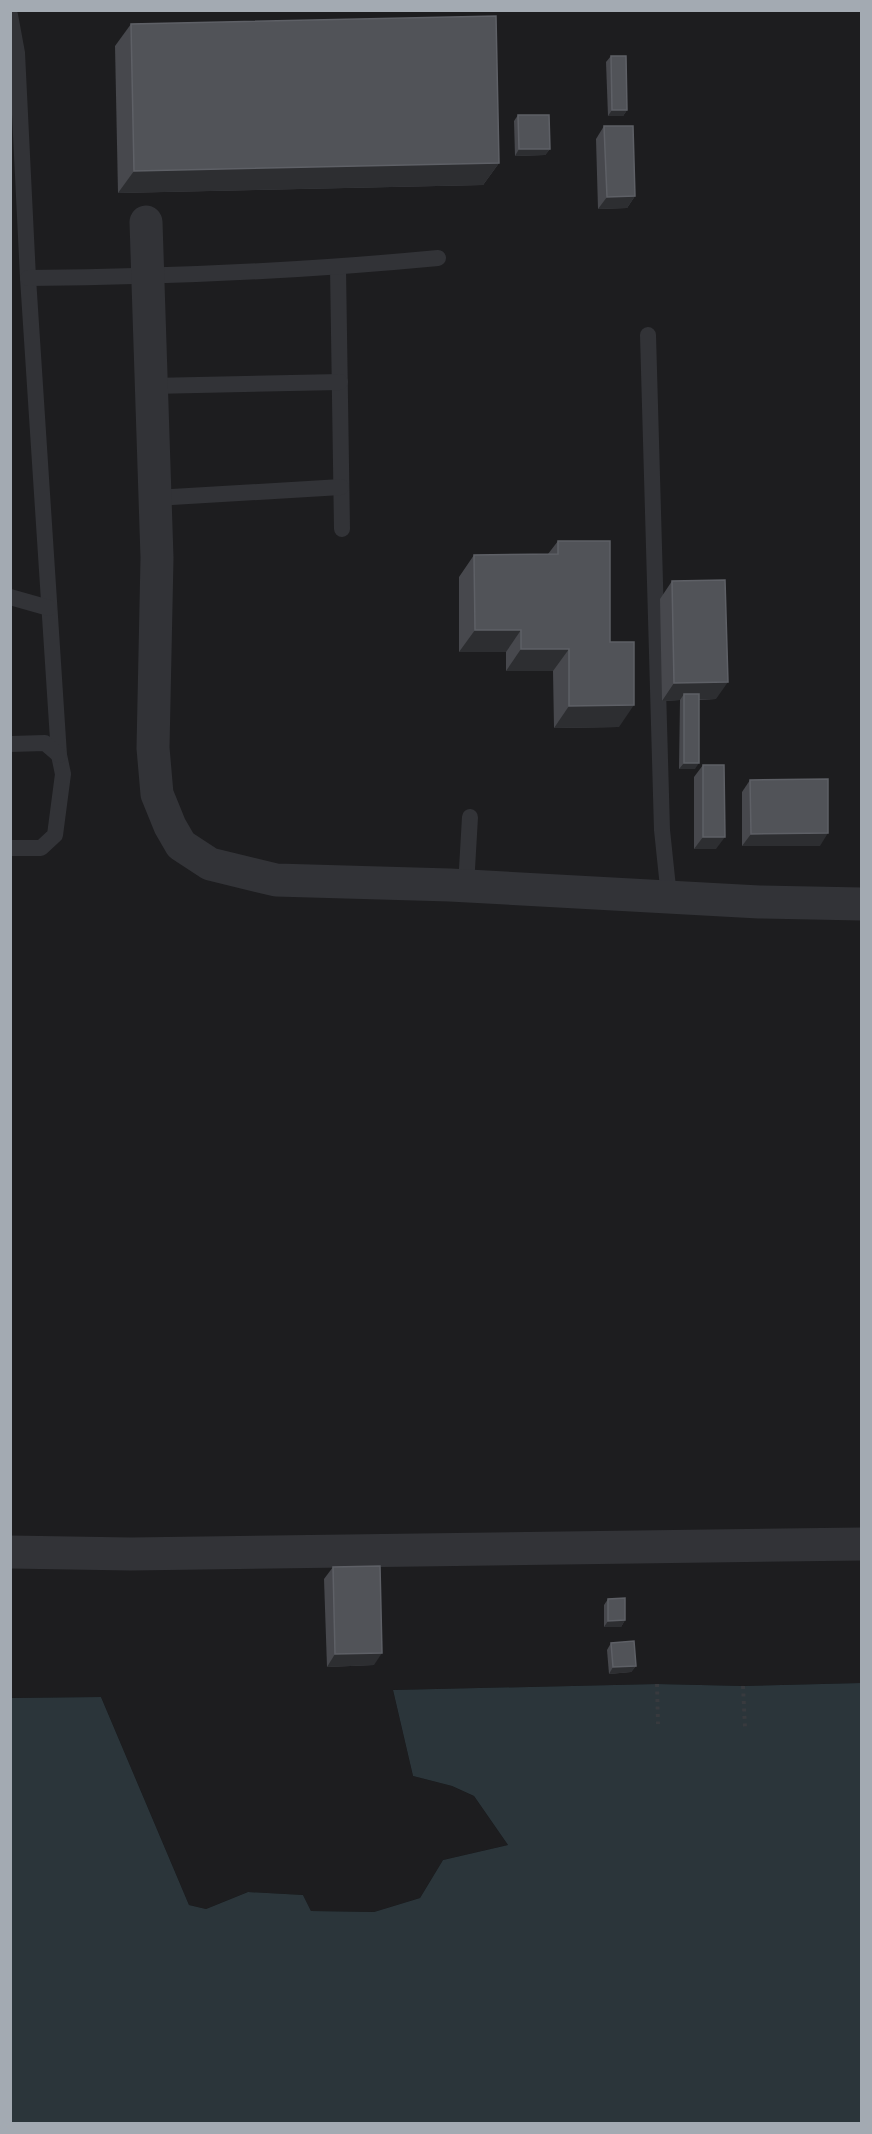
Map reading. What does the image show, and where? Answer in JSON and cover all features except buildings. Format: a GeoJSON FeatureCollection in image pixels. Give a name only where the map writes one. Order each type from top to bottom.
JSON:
{"type":"FeatureCollection","features":[{"type":"Feature","properties":{"kind":"street"},"geometry":{"type":"LineString","coordinates":[[146,222],[157,558],[153,748],[157,794],[170,826],[181,845],[210,864],[276,880],[466,886],[759,902],[861,904]]}},
{"type":"Feature","properties":{"kind":"street"},"geometry":{"type":"LineString","coordinates":[[10,1552],[131,1554],[861,1544]]}},
{"type":"Feature","properties":{"kind":"lane"},"geometry":{"type":"LineString","coordinates":[[10,15],[16,53],[49,608],[59,755],[63,774],[55,835],[41,848],[10,848]]}},
{"type":"Feature","properties":{"kind":"lane"},"geometry":{"type":"LineString","coordinates":[[28,278],[148,277],[338,268],[438,258]]}},
{"type":"Feature","properties":{"kind":"lane"},"geometry":{"type":"LineString","coordinates":[[338,268],[342,529]]}},
{"type":"Feature","properties":{"kind":"lane"},"geometry":{"type":"LineString","coordinates":[[648,335],[662,818],[669,897]]}},
{"type":"Feature","properties":{"kind":"lane"},"geometry":{"type":"LineString","coordinates":[[151,386],[340,382]]}},
{"type":"Feature","properties":{"kind":"lane"},"geometry":{"type":"LineString","coordinates":[[155,498],[341,487]]}},
{"type":"Feature","properties":{"kind":"lane"},"geometry":{"type":"LineString","coordinates":[[10,597],[49,608]]}},
{"type":"Feature","properties":{"kind":"lane"},"geometry":{"type":"LineString","coordinates":[[10,744],[45,743],[59,755]]}},
{"type":"Feature","properties":{"kind":"lane"},"geometry":{"type":"LineString","coordinates":[[466,886],[470,817]]}},
{"type":"Feature","properties":{"kind":"path"},"geometry":{"type":"LineString","coordinates":[[657,1684],[658,1724]]}},
{"type":"Feature","properties":{"kind":"path"},"geometry":{"type":"LineString","coordinates":[[742,1686],[745,1728]]}},
{"type":"Feature","properties":{"kind":"shaded area"},"geometry":{"type":"Polygon","coordinates":[[[10,11],[861,11],[861,1683],[743,1686],[657,1684],[393,1690],[413,1776],[452,1786],[474,1796],[508,1845],[443,1860],[420,1898],[374,1912],[311,1911],[303,1895],[248,1892],[206,1909],[189,1905],[101,1697],[11,1698],[10,11]]]}},
{"type":"Feature","properties":{"kind":"shaded area"},"geometry":{"type":"Polygon","coordinates":[[[861,1683],[861,2123],[11,2123],[11,1698],[101,1697],[189,1905],[206,1909],[248,1892],[303,1895],[311,1911],[374,1912],[420,1898],[443,1860],[508,1845],[474,1796],[452,1786],[413,1776],[393,1690],[657,1684],[743,1686],[861,1683]]]}}]}
